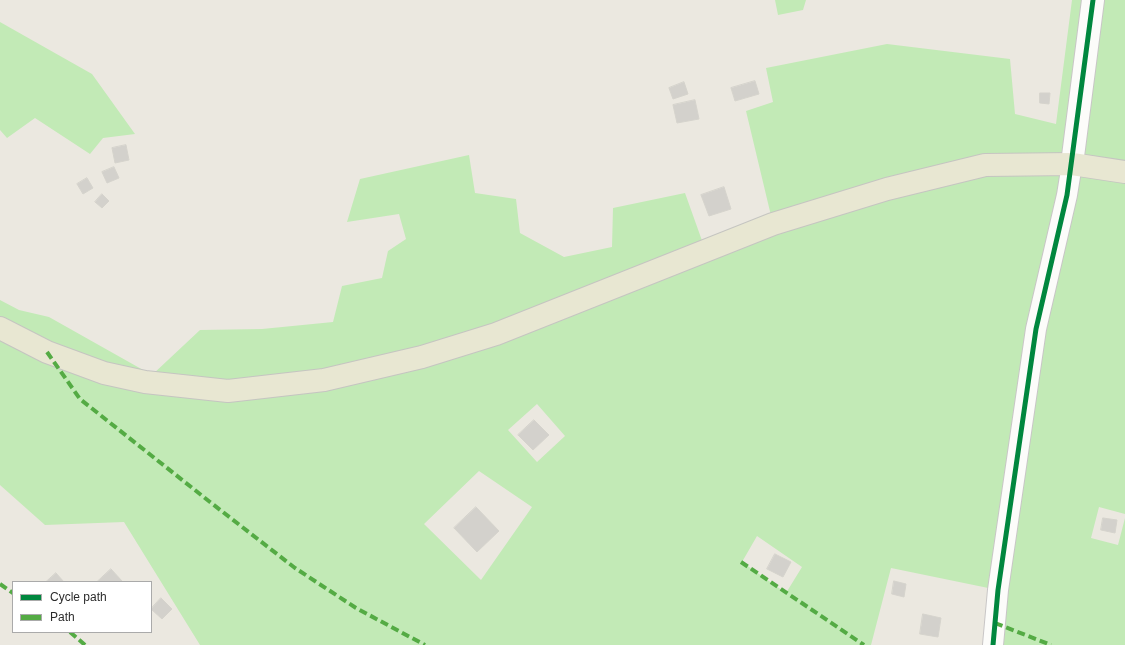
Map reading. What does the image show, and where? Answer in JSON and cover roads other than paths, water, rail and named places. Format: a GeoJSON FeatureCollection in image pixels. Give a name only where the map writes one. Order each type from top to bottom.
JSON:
{"type":"FeatureCollection","features":[{"type":"Feature","properties":{"kind":"main road"},"geometry":{"type":"LineString","coordinates":[[0,328],[47,352],[104,374],[144,382],[228,391],[324,380],[422,357],[496,334],[766,226],[887,189],[985,165],[1072,164],[1125,172]]}},
{"type":"Feature","properties":{"kind":"street"},"geometry":{"type":"LineString","coordinates":[[993,645],[998,590],[1036,329],[1067,195],[1093,0]]}}]}
